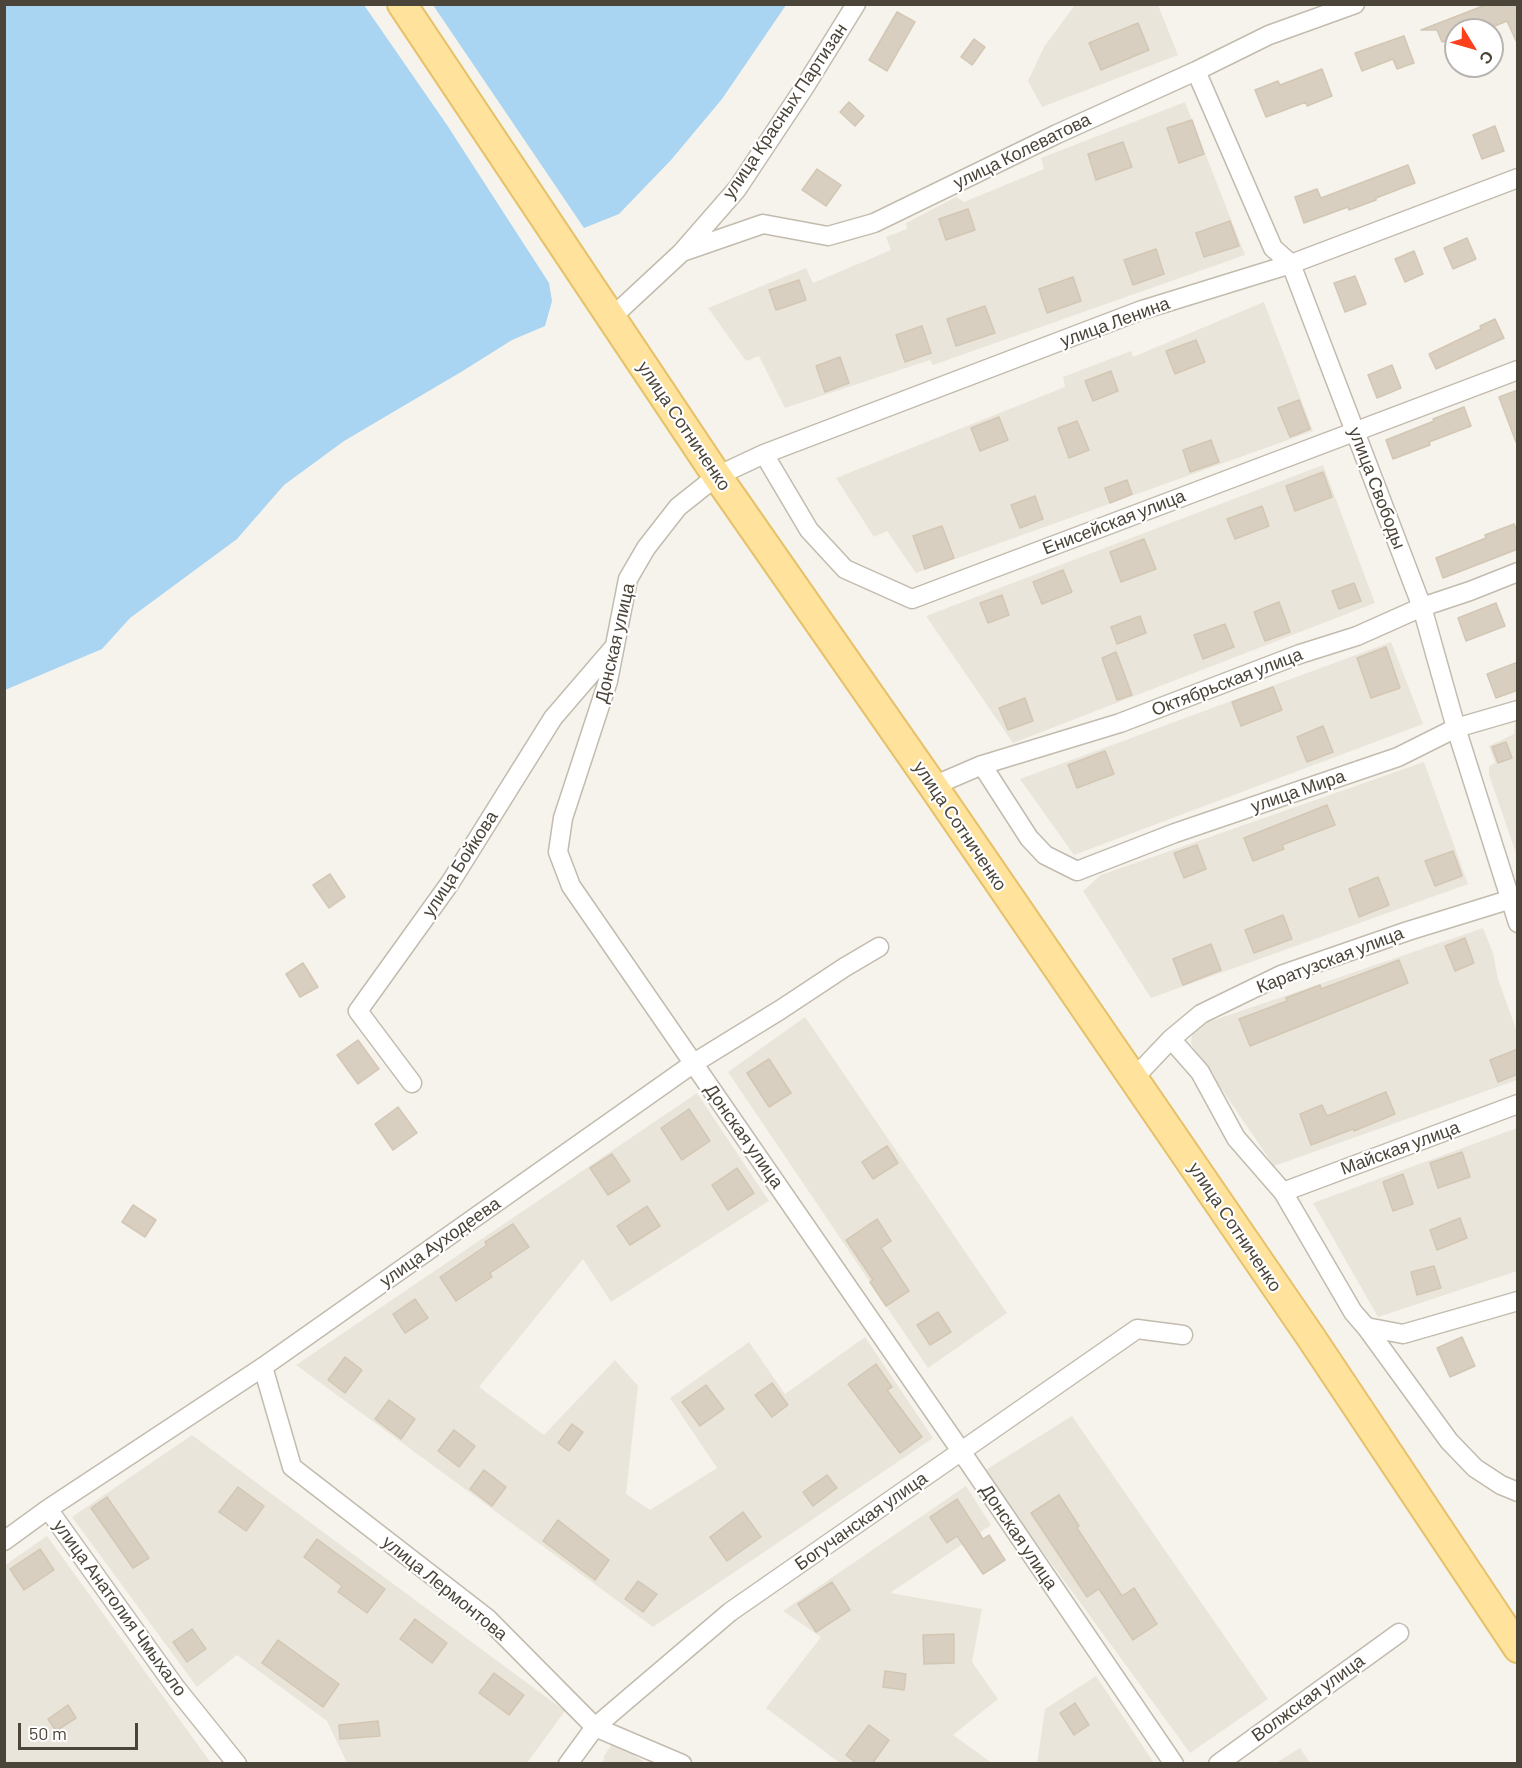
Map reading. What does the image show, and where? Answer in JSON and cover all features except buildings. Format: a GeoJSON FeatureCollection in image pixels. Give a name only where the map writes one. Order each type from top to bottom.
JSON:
{"type":"FeatureCollection","features":[{"type":"Feature","properties":{"kind":"main road","name":"улица Сотниченко"},"geometry":{"type":"LineString","coordinates":[[402,4],[717,476],[933,786],[1310,1336],[1518,1648]]}},
{"type":"Feature","properties":{"kind":"street","name":"улица Красных Партизан"},"geometry":{"type":"LineString","coordinates":[[612,318],[682,252],[737,189],[856,4]]}},
{"type":"Feature","properties":{"kind":"street","name":"улица Колеватова"},"geometry":{"type":"LineString","coordinates":[[682,252],[763,224],[828,236],[874,224],[1057,134],[1269,35],[1355,4]]}},
{"type":"Feature","properties":{"kind":"street","name":"улица Свободы"},"geometry":{"type":"LineString","coordinates":[[1196,71],[1273,248],[1291,264],[1422,607],[1456,728],[1514,899],[1518,923]]}},
{"type":"Feature","properties":{"kind":"street","name":"улица Ленина"},"geometry":{"type":"LineString","coordinates":[[717,476],[764,454],[1142,310],[1291,264],[1518,178]]}},
{"type":"Feature","properties":{"kind":"street","name":"Енисейская улица"},"geometry":{"type":"LineString","coordinates":[[764,454],[809,530],[845,569],[912,599],[1518,370]]}},
{"type":"Feature","properties":{"kind":"street","name":"Донская улица"},"geometry":{"type":"LineString","coordinates":[[717,476],[678,507],[646,548],[628,579],[608,681],[563,818],[558,852],[571,886],[1174,1764]]}},
{"type":"Feature","properties":{"kind":"street","name":"Октябрьская улица"},"geometry":{"type":"LineString","coordinates":[[933,786],[982,765],[1120,723],[1300,654],[1357,636],[1422,607],[1518,573]]}},
{"type":"Feature","properties":{"kind":"street","name":"улица Бойкова"},"geometry":{"type":"LineString","coordinates":[[412,1083],[358,1011],[450,883],[553,718],[615,646]]}},
{"type":"Feature","properties":{"kind":"street","name":"улица Мира"},"geometry":{"type":"LineString","coordinates":[[982,765],[1029,838],[1045,855],[1077,871],[1175,833],[1398,757],[1456,728],[1518,710]]}},
{"type":"Feature","properties":{"kind":"street","name":"Каратузская улица"},"geometry":{"type":"LineString","coordinates":[[1133,1079],[1171,1039],[1202,1014],[1281,975],[1408,930],[1514,899]]}},
{"type":"Feature","properties":{"kind":"street","name":"улица Ауходеева"},"geometry":{"type":"LineString","coordinates":[[4,1540],[263,1367],[694,1063],[879,947]]}},
{"type":"Feature","properties":{"kind":"street"},"geometry":{"type":"LineString","coordinates":[[1171,1039],[1200,1072],[1236,1138],[1283,1192],[1353,1311],[1449,1440],[1475,1468],[1510,1489]]}},
{"type":"Feature","properties":{"kind":"street","name":"Майская улица"},"geometry":{"type":"LineString","coordinates":[[1283,1192],[1518,1104]]}},
{"type":"Feature","properties":{"kind":"street"},"geometry":{"type":"LineString","coordinates":[[1366,1327],[1403,1334],[1518,1301]]}},
{"type":"Feature","properties":{"kind":"street","name":"Богучанская улица"},"geometry":{"type":"LineString","coordinates":[[568,1764],[595,1727],[730,1612],[1137,1329],[1183,1335]]}},
{"type":"Feature","properties":{"kind":"street","name":"улица Лермонтова"},"geometry":{"type":"LineString","coordinates":[[263,1367],[292,1467],[487,1618],[595,1727],[682,1764]]}},
{"type":"Feature","properties":{"kind":"street","name":"улица Анатолия Чмыхало"},"geometry":{"type":"LineString","coordinates":[[48,1509],[176,1688],[237,1764]]}},
{"type":"Feature","properties":{"kind":"street","name":"Волжская улица"},"geometry":{"type":"LineString","coordinates":[[1218,1764],[1399,1633]]}},
{"type":"Feature","properties":{"kind":"shaded area"},"geometry":{"type":"Polygon","coordinates":[[[1075,5],[1158,5],[1178,55],[1042,107],[1028,81],[1044,47],[1075,5]]]}},
{"type":"Feature","properties":{"kind":"shaded area"},"geometry":{"type":"Polygon","coordinates":[[[1185,102],[1245,255],[933,365],[930,360],[785,408],[759,356],[746,361],[708,308],[806,268],[813,283],[891,250],[886,237],[907,229],[906,223],[956,197],[964,202],[1044,169],[1041,158],[1185,102]]]}},
{"type":"Feature","properties":{"kind":"shaded area"},"geometry":{"type":"Polygon","coordinates":[[[1264,302],[1313,431],[916,573],[887,531],[874,537],[836,478],[1065,387],[1063,377],[1131,351],[1133,357],[1264,302]]]}},
{"type":"Feature","properties":{"kind":"shaded area"},"geometry":{"type":"Polygon","coordinates":[[[1323,465],[1375,603],[1013,743],[926,616],[1323,465]]]}},
{"type":"Feature","properties":{"kind":"shaded area"},"geometry":{"type":"Polygon","coordinates":[[[1391,642],[1423,724],[1074,855],[1020,779],[1391,642]]]}},
{"type":"Feature","properties":{"kind":"shaded area"},"geometry":{"type":"Polygon","coordinates":[[[1517,718],[1517,856],[1489,775],[1489,766],[1495,763],[1489,746],[1514,734],[1517,718]]]}},
{"type":"Feature","properties":{"kind":"shaded area"},"geometry":{"type":"Polygon","coordinates":[[[1424,762],[1468,884],[1151,998],[1083,891],[1101,875],[1424,762]]]}},
{"type":"Feature","properties":{"kind":"shaded area"},"geometry":{"type":"Polygon","coordinates":[[[1483,928],[1517,1032],[1517,1080],[1274,1166],[1191,1044],[1192,1034],[1203,1024],[1483,928]]]}},
{"type":"Feature","properties":{"kind":"shaded area"},"geometry":{"type":"Polygon","coordinates":[[[805,1017],[1007,1313],[928,1368],[728,1072],[805,1017]]]}},
{"type":"Feature","properties":{"kind":"shaded area"},"geometry":{"type":"Polygon","coordinates":[[[697,1093],[769,1201],[611,1302],[583,1259],[479,1387],[544,1435],[615,1360],[638,1386],[626,1494],[650,1510],[717,1468],[670,1398],[749,1342],[785,1394],[865,1337],[933,1438],[653,1627],[296,1365],[697,1093]]]}},
{"type":"Feature","properties":{"kind":"shaded area"},"geometry":{"type":"Polygon","coordinates":[[[1517,1128],[1517,1271],[1378,1317],[1313,1203],[1517,1128]]]}},
{"type":"Feature","properties":{"kind":"shaded area"},"geometry":{"type":"Polygon","coordinates":[[[1072,1416],[1268,1699],[1190,1753],[984,1471],[1072,1416]]]}},
{"type":"Feature","properties":{"kind":"shaded area"},"geometry":{"type":"Polygon","coordinates":[[[192,1435],[565,1711],[527,1763],[347,1763],[327,1721],[237,1655],[197,1687],[72,1517],[192,1435]]]}},
{"type":"Feature","properties":{"kind":"shaded area"},"geometry":{"type":"Polygon","coordinates":[[[966,1486],[991,1525],[890,1593],[982,1609],[972,1662],[998,1699],[953,1735],[992,1763],[840,1763],[766,1708],[821,1637],[783,1611],[966,1486]]]}},
{"type":"Feature","properties":{"kind":"shaded area"},"geometry":{"type":"Polygon","coordinates":[[[47,1536],[211,1763],[5,1764],[5,1565],[47,1536]]]}},
{"type":"Feature","properties":{"kind":"shaded area"},"geometry":{"type":"Polygon","coordinates":[[[1096,1676],[1154,1763],[1037,1764],[1045,1709],[1096,1676]]]}},
{"type":"Feature","properties":{"kind":"shaded area"},"geometry":{"type":"Polygon","coordinates":[[[612,1744],[619,1744],[645,1763],[601,1764],[612,1744]]]}},
{"type":"Feature","properties":{"kind":"shaded area"},"geometry":{"type":"Polygon","coordinates":[[[1300,1748],[1310,1763],[1276,1763],[1300,1748]]]}},
{"type":"Feature","properties":{"kind":"water"},"geometry":{"type":"Polygon","coordinates":[[[5,4],[364,5],[447,125],[549,283],[552,301],[545,326],[512,340],[344,441],[284,485],[237,539],[130,618],[102,649],[5,690],[5,4]]]}},
{"type":"Feature","properties":{"kind":"water"},"geometry":{"type":"Polygon","coordinates":[[[433,5],[786,5],[722,99],[671,160],[619,214],[584,228],[433,5]]]}}]}
